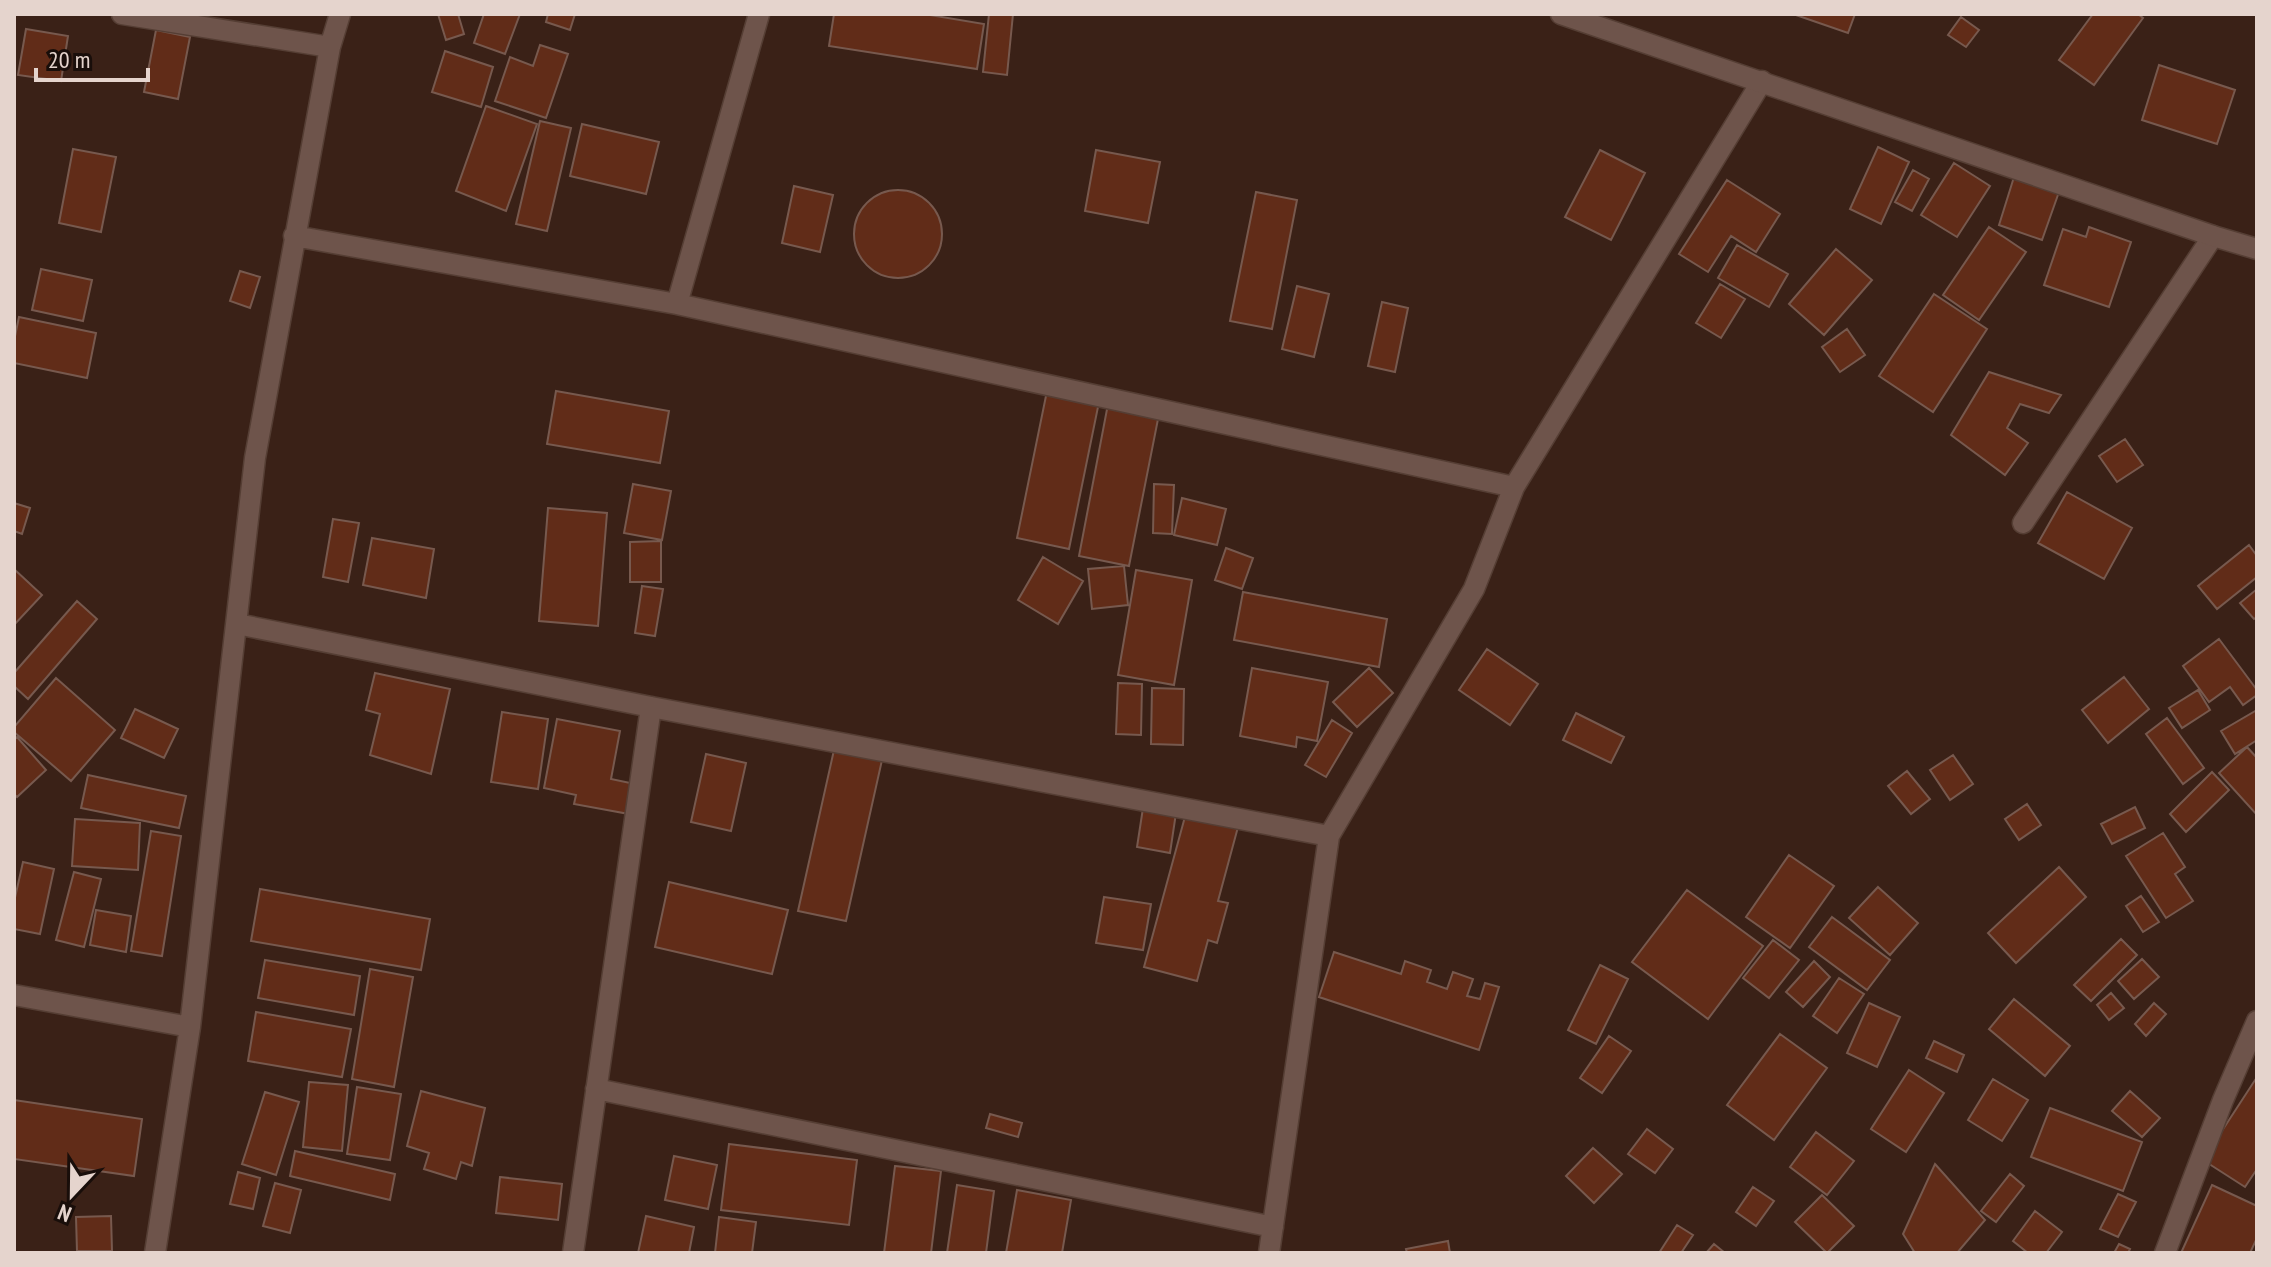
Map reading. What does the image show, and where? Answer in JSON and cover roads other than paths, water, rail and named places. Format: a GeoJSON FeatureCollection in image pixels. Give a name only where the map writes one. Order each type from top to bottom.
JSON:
{"type":"FeatureCollection","features":[{"type":"Feature","properties":{"kind":"street"},"geometry":{"type":"LineString","coordinates":[[122,14],[330,47]]}},
{"type":"Feature","properties":{"kind":"street"},"geometry":{"type":"LineString","coordinates":[[155,1253],[190,1027],[255,458],[330,47],[340,14]]}},
{"type":"Feature","properties":{"kind":"street"},"geometry":{"type":"LineString","coordinates":[[677,304],[759,14]]}},
{"type":"Feature","properties":{"kind":"street"},"geometry":{"type":"LineString","coordinates":[[1561,14],[2257,249]]}},
{"type":"Feature","properties":{"kind":"street"},"geometry":{"type":"LineString","coordinates":[[1269,1253],[1329,836],[1474,589],[1514,487],[1762,81]]}},
{"type":"Feature","properties":{"kind":"street"},"geometry":{"type":"LineString","coordinates":[[294,236],[677,304],[1514,487]]}},
{"type":"Feature","properties":{"kind":"street"},"geometry":{"type":"LineString","coordinates":[[2023,523],[2213,236]]}},
{"type":"Feature","properties":{"kind":"street"},"geometry":{"type":"LineString","coordinates":[[237,624],[651,707],[1329,836]]}},
{"type":"Feature","properties":{"kind":"street"},"geometry":{"type":"LineString","coordinates":[[573,1253],[651,707]]}},
{"type":"Feature","properties":{"kind":"street"},"geometry":{"type":"LineString","coordinates":[[14,995],[190,1027]]}},
{"type":"Feature","properties":{"kind":"street"},"geometry":{"type":"LineString","coordinates":[[2165,1253],[2223,1100],[2257,1021]]}},
{"type":"Feature","properties":{"kind":"street"},"geometry":{"type":"LineString","coordinates":[[596,1089],[1273,1227]]}}]}
